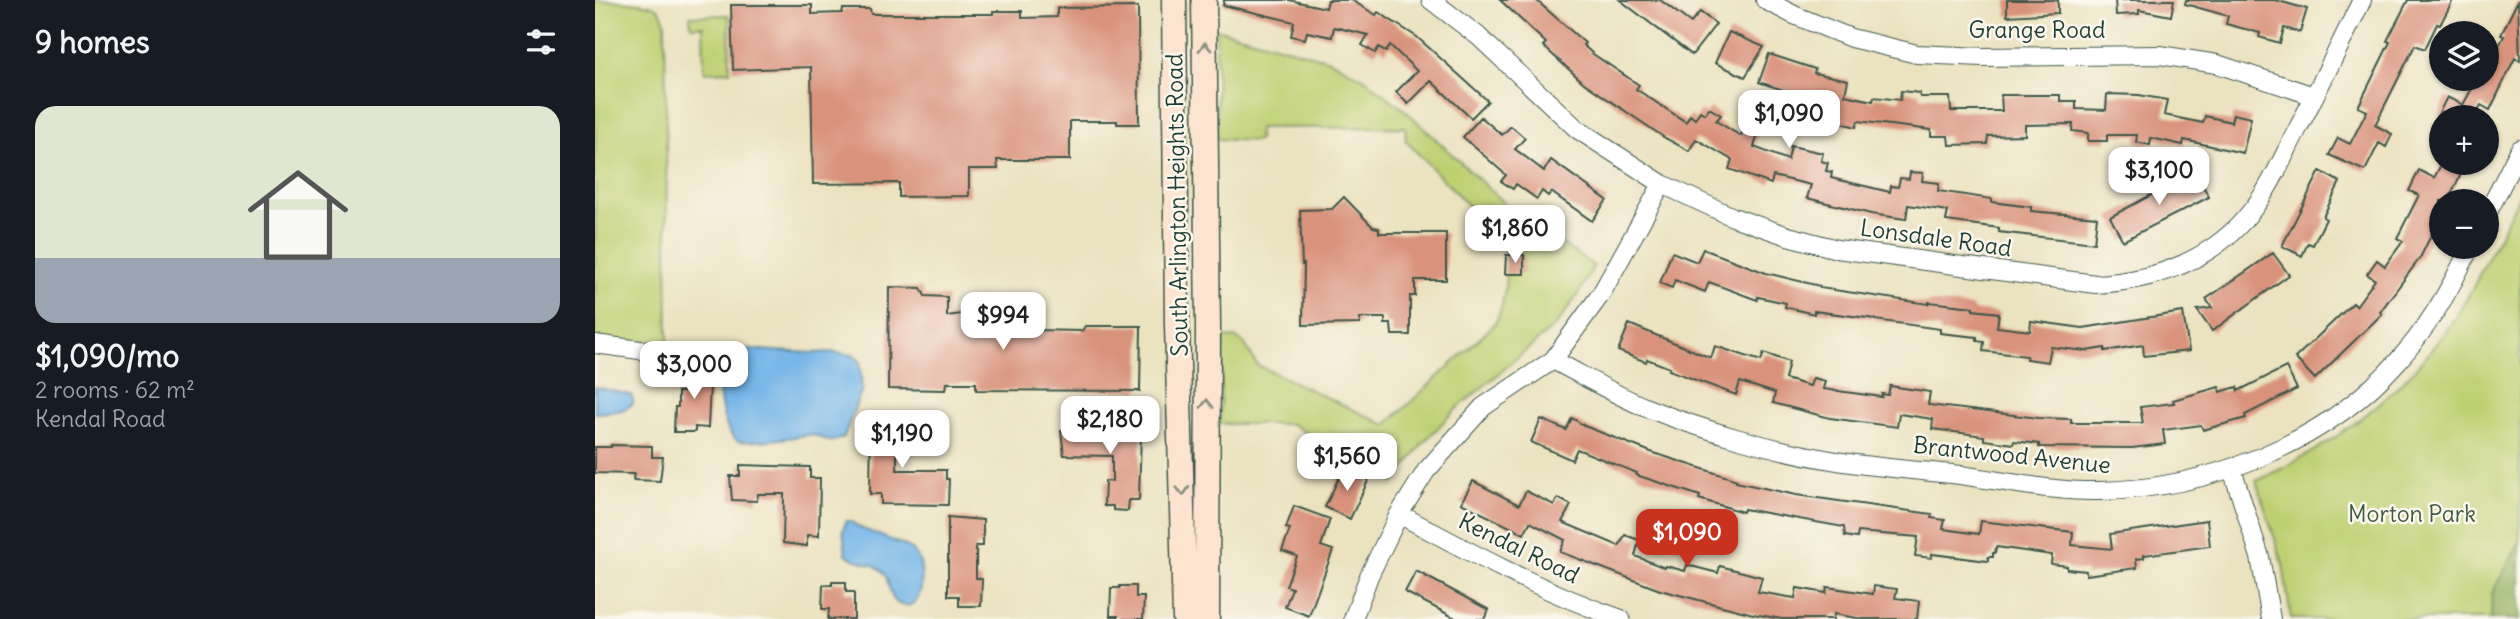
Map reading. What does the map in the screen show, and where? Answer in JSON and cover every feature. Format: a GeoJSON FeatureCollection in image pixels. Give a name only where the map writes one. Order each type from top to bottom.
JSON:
{"type":"FeatureCollection","features":[{"type":"Feature","properties":{"kind":"main road","name":"South Arlington Heights Road"},"geometry":{"type":"LineString","coordinates":[[1174,0],[1177,325],[1185,619]]}},
{"type":"Feature","properties":{"kind":"main road","name":"South Arlington Heights Road"},"geometry":{"type":"LineString","coordinates":[[1204,0],[1208,326],[1207,619]]}},
{"type":"Feature","properties":{"kind":"street","name":"Lonsdale Road"},"geometry":{"type":"LineString","coordinates":[[1431,0],[1478,36],[1577,129],[1662,184],[1733,217],[1788,236],[1837,248],[2069,282],[2113,283],[2148,277],[2186,264],[2201,256],[2237,227],[2265,191],[2362,0]]}},
{"type":"Feature","properties":{"kind":"street","name":"Grange Road"},"geometry":{"type":"LineString","coordinates":[[1765,0],[1851,38],[1917,54],[1982,57],[2160,55],[2217,64],[2314,96]]}},
{"type":"Feature","properties":{"kind":"street"},"geometry":{"type":"LineString","coordinates":[[2499,190],[2520,149]]}},
{"type":"Feature","properties":{"kind":"street"},"geometry":{"type":"LineString","coordinates":[[1353,619],[1369,576],[1399,514],[1426,471],[1483,407],[1553,360],[1601,295],[1662,184]]}},
{"type":"Feature","properties":{"kind":"street","name":"Brantwood Avenue"},"geometry":{"type":"LineString","coordinates":[[1553,360],[1646,408],[1740,438],[1830,460],[2096,492],[2158,487],[2232,469],[2301,437],[2353,403],[2395,364],[2425,328],[2454,282],[2465,259]]}},
{"type":"Feature","properties":{"kind":"street"},"geometry":{"type":"LineString","coordinates":[[595,344],[655,352],[667,367]]}},
{"type":"Feature","properties":{"kind":"street"},"geometry":{"type":"LineString","coordinates":[[2232,469],[2260,557],[2271,619]]}},
{"type":"Feature","properties":{"kind":"street","name":"Kendal Road"},"geometry":{"type":"LineString","coordinates":[[1399,514],[1486,561],[1577,604],[1621,619]]}},
{"type":"Feature","properties":{"kind":"green space"},"geometry":{"type":"Polygon","coordinates":[[[595,0],[652,6],[660,11],[665,22],[668,342],[604,341],[595,338],[595,0]]]}},
{"type":"Feature","properties":{"kind":"green space"},"geometry":{"type":"Polygon","coordinates":[[[729,15],[730,71],[704,72],[703,26],[691,26],[690,16],[729,15]]]}},
{"type":"Feature","properties":{"kind":"green space"},"geometry":{"type":"Polygon","coordinates":[[[1216,29],[1330,60],[1365,79],[1407,112],[1507,206],[1594,266],[1556,325],[1454,411],[1423,443],[1394,483],[1368,466],[1358,467],[1292,424],[1220,424],[1222,337],[1236,338],[1244,343],[1257,365],[1386,425],[1494,325],[1502,304],[1506,278],[1505,252],[1500,229],[1491,229],[1406,141],[1405,127],[1259,128],[1258,141],[1217,139],[1216,29]]]}},
{"type":"Feature","properties":{"kind":"green space","name":"Morton Park"},"geometry":{"type":"Polygon","coordinates":[[[2520,194],[2520,619],[2291,619],[2283,564],[2256,481],[2289,465],[2351,426],[2406,378],[2452,321],[2487,259],[2499,259],[2499,236],[2520,194]]]}},
{"type":"Feature","properties":{"kind":"green space"},"geometry":{"type":"Polygon","coordinates":[[[2520,542],[2520,619],[2491,619],[2492,593],[2520,542]]]}},
{"type":"Feature","properties":{"kind":"water"},"geometry":{"type":"Polygon","coordinates":[[[738,349],[853,355],[860,361],[862,389],[844,437],[833,441],[809,435],[763,441],[738,441],[732,436],[723,415],[719,373],[723,355],[738,349]]]}},
{"type":"Feature","properties":{"kind":"water"},"geometry":{"type":"Polygon","coordinates":[[[595,387],[631,395],[634,402],[622,410],[595,413],[595,387]]]}},
{"type":"Feature","properties":{"kind":"water"},"geometry":{"type":"Polygon","coordinates":[[[846,521],[906,546],[915,554],[920,564],[922,580],[915,602],[910,605],[897,603],[880,569],[846,554],[843,530],[846,521]]]}},
{"type":"Feature","properties":{"kind":"building"},"geometry":{"type":"Polygon","coordinates":[[[1224,0],[1289,0],[1326,8],[1328,0],[1351,0],[1376,15],[1378,12],[1417,37],[1488,101],[1471,118],[1431,81],[1408,104],[1396,92],[1417,71],[1390,45],[1386,52],[1379,47],[1375,53],[1362,45],[1368,35],[1334,27],[1332,37],[1307,32],[1305,39],[1291,36],[1294,22],[1223,5],[1224,0]]]}},
{"type":"Feature","properties":{"kind":"building"},"geometry":{"type":"Polygon","coordinates":[[[1500,0],[1536,0],[1585,43],[1583,45],[1593,54],[1639,85],[1636,89],[1686,122],[1690,115],[1695,119],[1700,111],[1705,114],[1709,108],[1721,115],[1716,121],[1741,136],[1744,126],[1759,131],[1754,147],[1788,160],[1791,146],[1823,153],[1821,161],[1828,163],[1826,171],[1832,172],[1831,178],[1890,192],[1891,186],[1898,187],[1900,178],[1909,179],[1910,172],[1923,173],[1922,181],[1939,183],[1938,191],[2031,207],[2031,211],[2097,217],[2094,243],[1999,232],[1999,228],[1946,221],[1948,211],[1908,205],[1906,219],[1871,214],[1807,198],[1811,185],[1773,176],[1771,184],[1729,169],[1732,160],[1696,139],[1689,151],[1665,138],[1584,83],[1543,46],[1546,43],[1500,0]]]}},
{"type":"Feature","properties":{"kind":"building"},"geometry":{"type":"Polygon","coordinates":[[[1620,0],[1660,0],[1691,23],[1700,12],[1716,24],[1692,55],[1620,0]]]}},
{"type":"Feature","properties":{"kind":"building"},"geometry":{"type":"Polygon","coordinates":[[[2007,0],[2058,0],[2058,13],[2007,16],[2007,0]]]}},
{"type":"Feature","properties":{"kind":"building"},"geometry":{"type":"Polygon","coordinates":[[[2115,0],[2174,0],[2171,16],[2139,10],[2139,14],[2116,15],[2115,0]]]}},
{"type":"Feature","properties":{"kind":"building"},"geometry":{"type":"Polygon","coordinates":[[[2186,0],[2275,0],[2307,9],[2300,32],[2284,28],[2280,43],[2259,37],[2260,33],[2226,24],[2228,16],[2185,4],[2186,0]]]}},
{"type":"Feature","properties":{"kind":"building"},"geometry":{"type":"Polygon","coordinates":[[[2408,0],[2453,0],[2442,21],[2429,21],[2429,41],[2425,49],[2415,45],[2375,125],[2392,134],[2386,147],[2379,143],[2365,171],[2329,155],[2338,138],[2350,144],[2367,111],[2358,107],[2390,42],[2387,41],[2408,0]]]}},
{"type":"Feature","properties":{"kind":"building"},"geometry":{"type":"Polygon","coordinates":[[[2518,0],[2520,61],[2515,58],[2492,105],[2463,105],[2471,91],[2499,91],[2499,46],[2504,36],[2501,35],[2518,0]]]}},
{"type":"Feature","properties":{"kind":"building"},"geometry":{"type":"Polygon","coordinates":[[[731,5],[812,5],[812,14],[842,13],[843,9],[870,9],[871,14],[993,14],[993,11],[1022,11],[1022,18],[1057,17],[1057,8],[1138,7],[1139,124],[1070,121],[1070,160],[997,160],[998,169],[969,169],[969,196],[899,197],[899,183],[813,184],[811,67],[733,70],[731,5]]]}},
{"type":"Feature","properties":{"kind":"building"},"geometry":{"type":"Polygon","coordinates":[[[1729,32],[1764,47],[1745,77],[1715,63],[1729,32]]]}},
{"type":"Feature","properties":{"kind":"building"},"geometry":{"type":"Polygon","coordinates":[[[1769,54],[1815,69],[1814,73],[1848,80],[1845,95],[1873,101],[1874,97],[1900,100],[1901,91],[1920,93],[1920,97],[1950,97],[1951,111],[2002,111],[2001,95],[2060,95],[2060,101],[2076,101],[2076,109],[2106,110],[2107,94],[2139,95],[2167,100],[2164,115],[2203,123],[2205,116],[2231,122],[2233,114],[2251,118],[2243,153],[2184,140],[2183,145],[2151,138],[2150,145],[2136,142],[2137,135],[2107,135],[2107,141],[2088,141],[2088,133],[2072,131],[2073,124],[2025,125],[2025,135],[1988,136],[1987,144],[1949,145],[1948,136],[1931,136],[1931,130],[1858,121],[1856,127],[1841,123],[1842,118],[1818,113],[1786,101],[1789,92],[1759,82],[1769,54]]]}},
{"type":"Feature","properties":{"kind":"building"},"geometry":{"type":"Polygon","coordinates":[[[2447,97],[2463,105],[2443,105],[2447,97]]]}},
{"type":"Feature","properties":{"kind":"building"},"geometry":{"type":"Polygon","coordinates":[[[1481,117],[1502,135],[1511,126],[1525,138],[1515,149],[1544,171],[1551,160],[1607,200],[1592,221],[1551,192],[1548,196],[1542,191],[1537,199],[1516,184],[1513,189],[1501,181],[1506,175],[1463,137],[1481,117]]]}},
{"type":"Feature","properties":{"kind":"building"},"geometry":{"type":"Polygon","coordinates":[[[2419,170],[2434,178],[2436,175],[2461,175],[2454,189],[2429,189],[2429,240],[2420,258],[2380,312],[2382,314],[2315,379],[2295,358],[2353,303],[2356,306],[2375,280],[2367,274],[2377,260],[2385,266],[2403,241],[2397,238],[2419,195],[2409,191],[2419,170]]]}},
{"type":"Feature","properties":{"kind":"building"},"geometry":{"type":"Polygon","coordinates":[[[2320,171],[2340,182],[2313,245],[2308,243],[2302,256],[2282,246],[2320,171]]]}},
{"type":"Feature","properties":{"kind":"building"},"geometry":{"type":"Polygon","coordinates":[[[2197,175],[2209,197],[2123,241],[2110,217],[2183,178],[2184,181],[2197,175]]]}},
{"type":"Feature","properties":{"kind":"building"},"geometry":{"type":"Polygon","coordinates":[[[1344,197],[1373,227],[1379,228],[1379,233],[1446,233],[1446,280],[1415,280],[1415,296],[1410,296],[1410,335],[1392,335],[1391,324],[1385,324],[1385,318],[1360,318],[1360,324],[1303,325],[1304,264],[1302,265],[1300,210],[1332,209],[1344,197]]]}},
{"type":"Feature","properties":{"kind":"building"},"geometry":{"type":"Polygon","coordinates":[[[1703,249],[1766,273],[1820,288],[1928,304],[1973,307],[1973,310],[1999,313],[1997,327],[2030,331],[2031,321],[2083,328],[2183,312],[2189,351],[2144,356],[2143,345],[2105,351],[2105,348],[2086,351],[2051,347],[2048,362],[2026,359],[2027,356],[1983,351],[1984,342],[1977,341],[1977,337],[1940,333],[1940,329],[1814,311],[1814,314],[1785,307],[1786,303],[1758,297],[1757,300],[1709,282],[1705,292],[1675,280],[1672,288],[1660,283],[1672,252],[1697,262],[1703,249]]]}},
{"type":"Feature","properties":{"kind":"building"},"geometry":{"type":"Polygon","coordinates":[[[2273,253],[2289,275],[2212,331],[2197,310],[2212,308],[2206,299],[2273,253]]]}},
{"type":"Feature","properties":{"kind":"building"},"geometry":{"type":"Polygon","coordinates":[[[1506,255],[1524,255],[1524,274],[1505,274],[1506,255]]]}},
{"type":"Feature","properties":{"kind":"building"},"geometry":{"type":"Polygon","coordinates":[[[889,287],[921,288],[925,296],[947,297],[947,316],[968,313],[977,320],[982,335],[1029,335],[1033,330],[1082,331],[1085,326],[1141,326],[1140,391],[976,390],[976,383],[947,383],[946,390],[888,389],[889,287]]]}},
{"type":"Feature","properties":{"kind":"building"},"geometry":{"type":"Polygon","coordinates":[[[1629,324],[1711,358],[1715,346],[1761,361],[1764,353],[1789,362],[1785,379],[1810,386],[1813,378],[1825,381],[1823,389],[1882,397],[1882,394],[1888,395],[1890,386],[1930,392],[1928,405],[2039,418],[2071,419],[2071,423],[2143,423],[2140,407],[2174,403],[2173,400],[2219,387],[2220,392],[2237,387],[2238,391],[2286,367],[2297,389],[2245,415],[2246,418],[2203,430],[2201,425],[2163,430],[2165,444],[2132,448],[2039,447],[2039,444],[1984,440],[1984,436],[1932,429],[1933,419],[1899,414],[1897,427],[1830,418],[1773,403],[1775,393],[1740,382],[1736,395],[1647,359],[1646,362],[1618,351],[1629,324]]]}},
{"type":"Feature","properties":{"kind":"building"},"geometry":{"type":"Polygon","coordinates":[[[690,364],[711,364],[708,428],[695,427],[695,432],[674,432],[678,392],[689,392],[690,364]]]}},
{"type":"Feature","properties":{"kind":"building"},"geometry":{"type":"Polygon","coordinates":[[[882,415],[896,415],[896,418],[906,419],[905,443],[897,443],[897,470],[946,470],[946,479],[949,479],[948,505],[881,504],[881,494],[870,494],[871,425],[882,425],[882,415]]]}},
{"type":"Feature","properties":{"kind":"building"},"geometry":{"type":"Polygon","coordinates":[[[1572,418],[1587,427],[1651,452],[1737,480],[1736,482],[1796,495],[1932,514],[1931,518],[1945,520],[1943,529],[1979,534],[1981,521],[2073,532],[2072,545],[2112,549],[2110,534],[2207,520],[2210,546],[2144,555],[2144,558],[2136,559],[2137,568],[2086,575],[2086,571],[2051,564],[2052,555],[1996,547],[1993,557],[1988,557],[1988,561],[1932,554],[1932,558],[1915,556],[1918,537],[1858,532],[1857,538],[1845,536],[1844,527],[1744,509],[1743,512],[1699,499],[1700,496],[1636,475],[1637,473],[1577,449],[1572,460],[1531,442],[1541,419],[1566,430],[1572,418]]]}},
{"type":"Feature","properties":{"kind":"building"},"geometry":{"type":"Polygon","coordinates":[[[1072,420],[1129,421],[1129,431],[1141,432],[1139,500],[1129,500],[1128,511],[1104,506],[1105,481],[1112,481],[1112,456],[1064,455],[1061,431],[1072,431],[1072,420]]]}},
{"type":"Feature","properties":{"kind":"building"},"geometry":{"type":"Polygon","coordinates":[[[652,446],[652,457],[663,457],[660,481],[633,480],[634,474],[595,473],[595,447],[652,446]]]}},
{"type":"Feature","properties":{"kind":"building"},"geometry":{"type":"Polygon","coordinates":[[[740,465],[810,467],[810,478],[820,478],[819,536],[807,535],[807,546],[783,543],[784,494],[758,494],[757,501],[732,500],[730,476],[740,476],[740,465]]]}},
{"type":"Feature","properties":{"kind":"building"},"geometry":{"type":"Polygon","coordinates":[[[1344,467],[1369,479],[1350,519],[1325,507],[1344,467]]]}},
{"type":"Feature","properties":{"kind":"building"},"geometry":{"type":"Polygon","coordinates":[[[1473,481],[1519,505],[1526,491],[1554,505],[1558,498],[1571,505],[1562,522],[1619,546],[1625,535],[1639,540],[1635,556],[1665,568],[1666,566],[1685,571],[1687,565],[1718,573],[1720,566],[1762,577],[1758,592],[1795,598],[1797,588],[1826,593],[1827,587],[1873,594],[1874,586],[1897,589],[1895,598],[1919,601],[1917,619],[1862,619],[1834,614],[1833,619],[1782,619],[1660,590],[1560,552],[1565,540],[1530,522],[1524,534],[1461,503],[1473,481]]]}},
{"type":"Feature","properties":{"kind":"building"},"geometry":{"type":"Polygon","coordinates":[[[1294,506],[1330,519],[1321,546],[1333,550],[1309,616],[1285,607],[1292,588],[1286,586],[1297,556],[1282,551],[1294,506]]]}},
{"type":"Feature","properties":{"kind":"building"},"geometry":{"type":"Polygon","coordinates":[[[948,517],[983,520],[983,546],[976,546],[976,578],[982,579],[981,606],[959,606],[959,596],[948,596],[948,517]]]}},
{"type":"Feature","properties":{"kind":"building"},"geometry":{"type":"Polygon","coordinates":[[[1416,571],[1489,610],[1484,619],[1457,619],[1405,592],[1416,571]]]}},
{"type":"Feature","properties":{"kind":"building"},"geometry":{"type":"Polygon","coordinates":[[[832,582],[846,582],[846,592],[854,592],[854,619],[828,619],[829,609],[822,609],[823,585],[832,585],[832,582]]]}},
{"type":"Feature","properties":{"kind":"building"},"geometry":{"type":"Polygon","coordinates":[[[1136,586],[1136,597],[1144,597],[1143,619],[1118,619],[1118,616],[1110,616],[1111,588],[1136,586]]]}}]}
